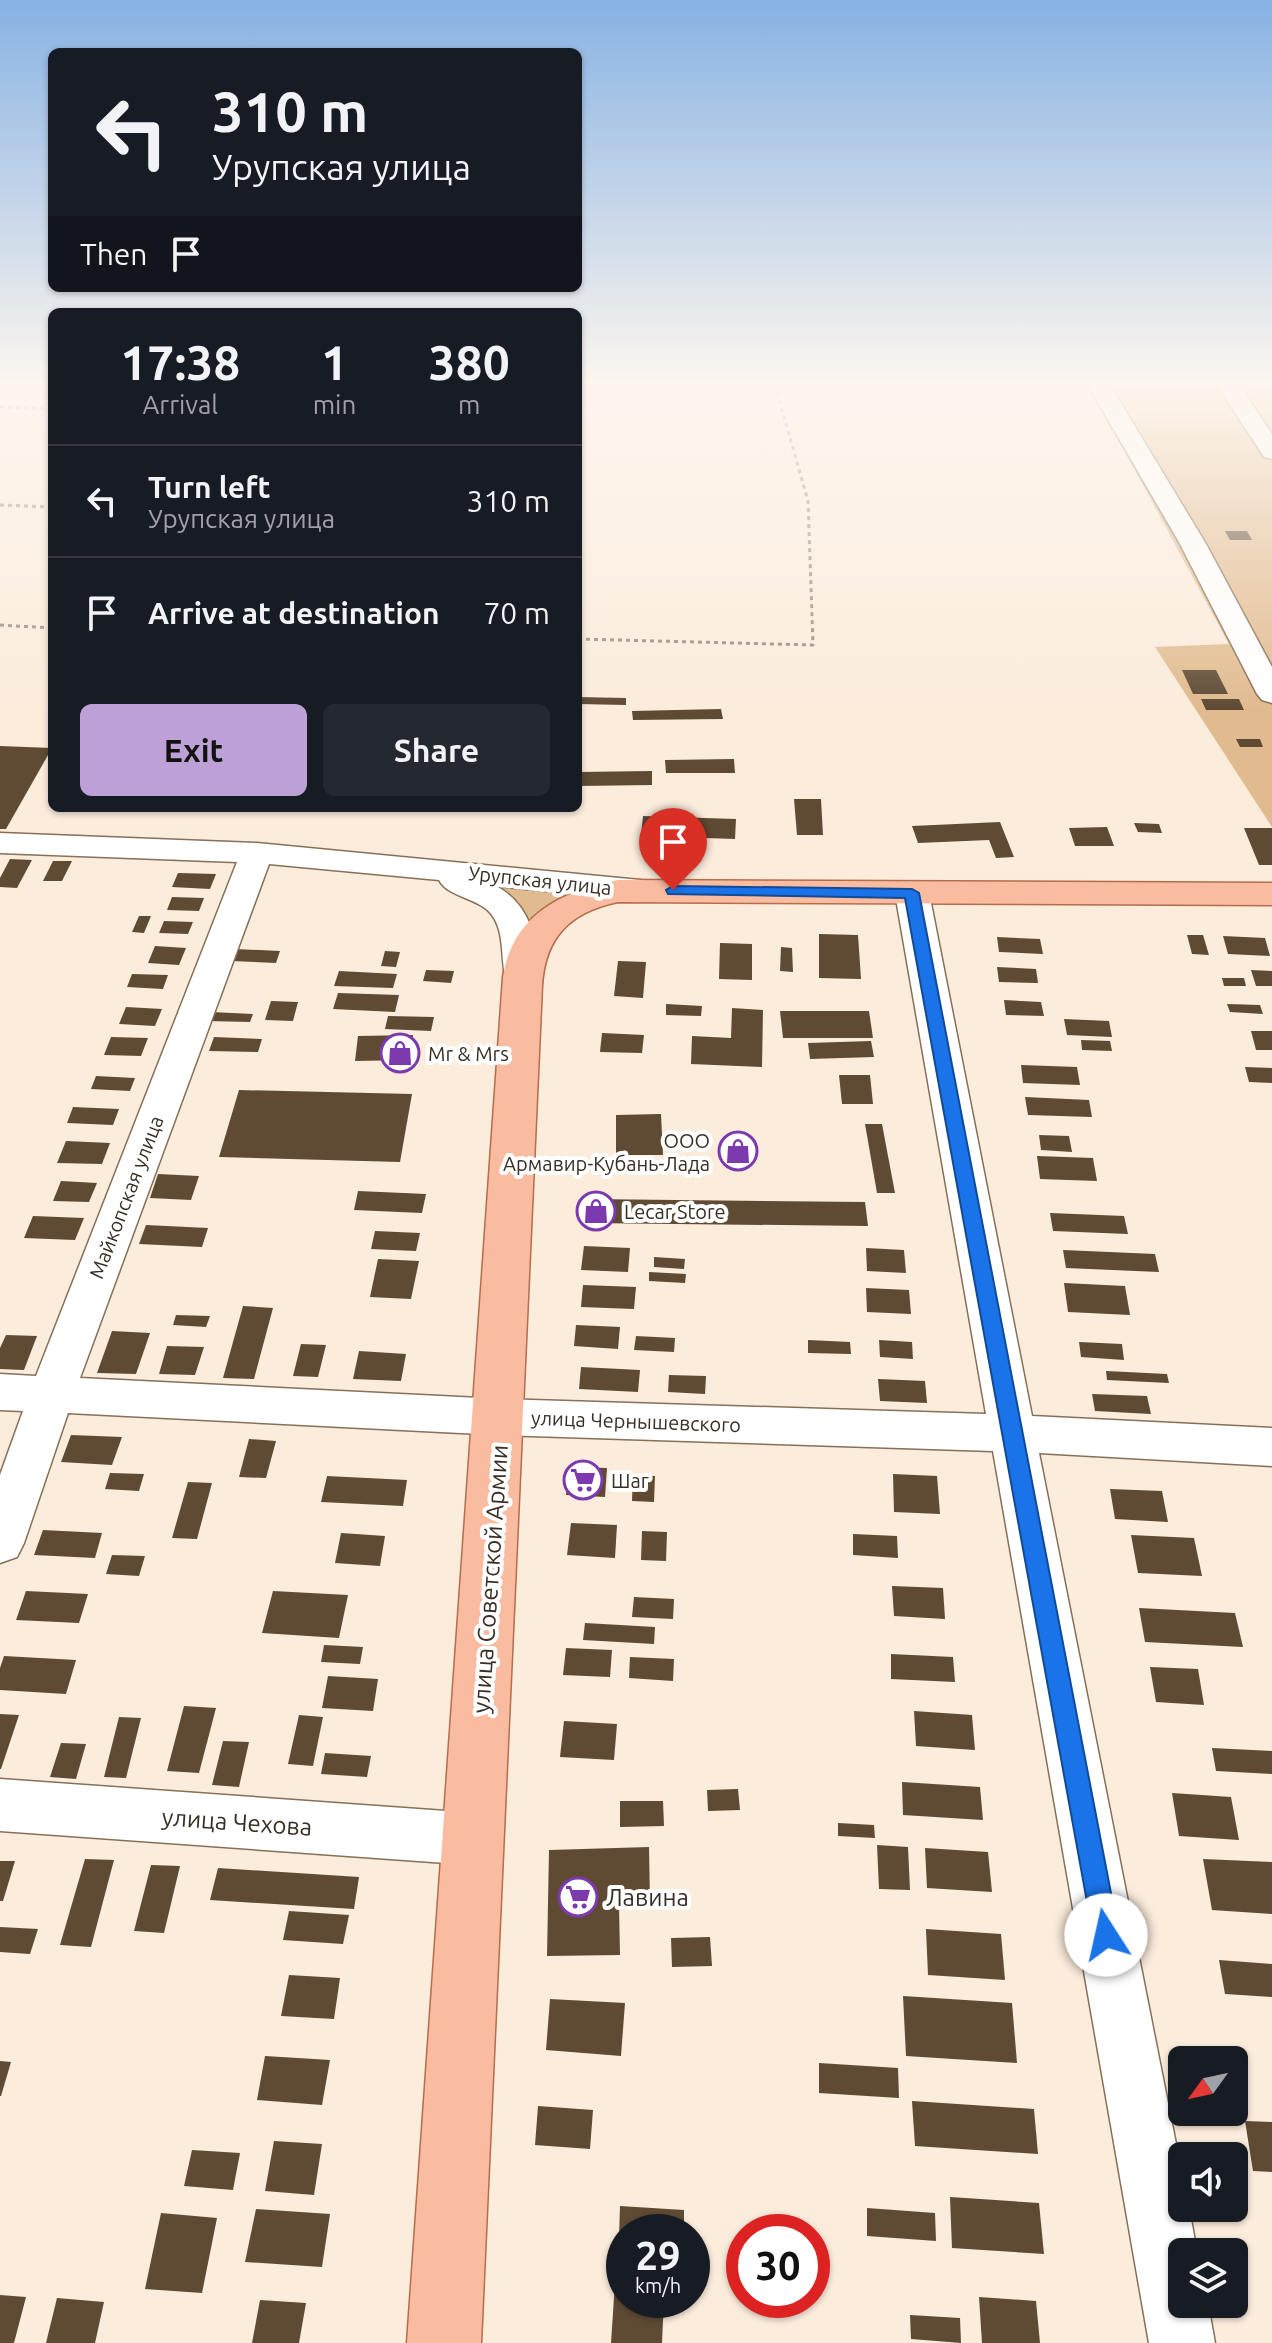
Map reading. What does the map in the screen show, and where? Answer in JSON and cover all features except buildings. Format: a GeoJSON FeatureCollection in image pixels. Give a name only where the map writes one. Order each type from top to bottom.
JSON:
{"type":"FeatureCollection","features":[{"type":"Feature","properties":{"kind":"main road","name":"Урупская улица"},"geometry":{"type":"LineString","coordinates":[[640,890],[1272,894]]}},
{"type":"Feature","properties":{"kind":"main road","name":"улица Советской Армии"},"geometry":{"type":"LineString","coordinates":[[444,2343],[526,960],[532,943],[557,914],[602,893],[640,890]]}},
{"type":"Feature","properties":{"kind":"street"},"geometry":{"type":"LineString","coordinates":[[1162,491],[1272,694]]}},
{"type":"Feature","properties":{"kind":"street","name":"Урупская улица"},"geometry":{"type":"LineString","coordinates":[[0,843],[257,853],[640,890]]}},
{"type":"Feature","properties":{"kind":"street","name":"Майкопская улица"},"geometry":{"type":"LineString","coordinates":[[0,1543],[51,1395],[257,853]]}},
{"type":"Feature","properties":{"kind":"street"},"geometry":{"type":"LineString","coordinates":[[397,866],[457,881],[496,899],[508,909],[518,932],[524,982]]}},
{"type":"Feature","properties":{"kind":"street"},"geometry":{"type":"LineString","coordinates":[[912,893],[1182,2343]]}},
{"type":"Feature","properties":{"kind":"street","name":"улица Чернышевского"},"geometry":{"type":"LineString","coordinates":[[0,1392],[500,1417],[1013,1433],[1272,1447]]}},
{"type":"Feature","properties":{"kind":"street","name":"улица Чехова"},"geometry":{"type":"LineString","coordinates":[[0,1805],[474,1839]]}},
{"type":"Feature","properties":{"kind":"path"},"geometry":{"type":"LineString","coordinates":[[582,639],[813,645],[805,491]]}},
{"type":"Feature","properties":{"kind":"path"},"geometry":{"type":"LineString","coordinates":[[0,505],[48,507]]}},
{"type":"Feature","properties":{"kind":"path"},"geometry":{"type":"LineString","coordinates":[[0,625],[48,628]]}},
{"type":"Feature","properties":{"kind":"shaded area"},"geometry":{"type":"Polygon","coordinates":[[[1146,491],[1272,491],[1272,827],[1155,647],[1229,644],[1146,491]]]}},
{"type":"Feature","properties":{"kind":"shaded area"},"geometry":{"type":"Polygon","coordinates":[[[489,882],[572,893],[528,924],[518,904],[489,882]]]}},
{"type":"Feature","properties":{"kind":"place","name":"Mr & Mrs"},"geometry":{"type":"Point","coordinates":[400,1053]}},
{"type":"Feature","properties":{"kind":"place","name":"ООО Армавир-Кубань-Лада"},"geometry":{"type":"Point","coordinates":[738,1151]}},
{"type":"Feature","properties":{"kind":"place","name":"Lecar Store"},"geometry":{"type":"Point","coordinates":[596,1211]}},
{"type":"Feature","properties":{"kind":"place","name":"Шаг"},"geometry":{"type":"Point","coordinates":[583,1480]}},
{"type":"Feature","properties":{"kind":"place","name":"Лавина"},"geometry":{"type":"Point","coordinates":[578,1897]}},
{"type":"Feature","properties":{"kind":"route"},"geometry":{"type":"LineString","coordinates":[[673,890],[912,893],[1106,1935]]}}]}
